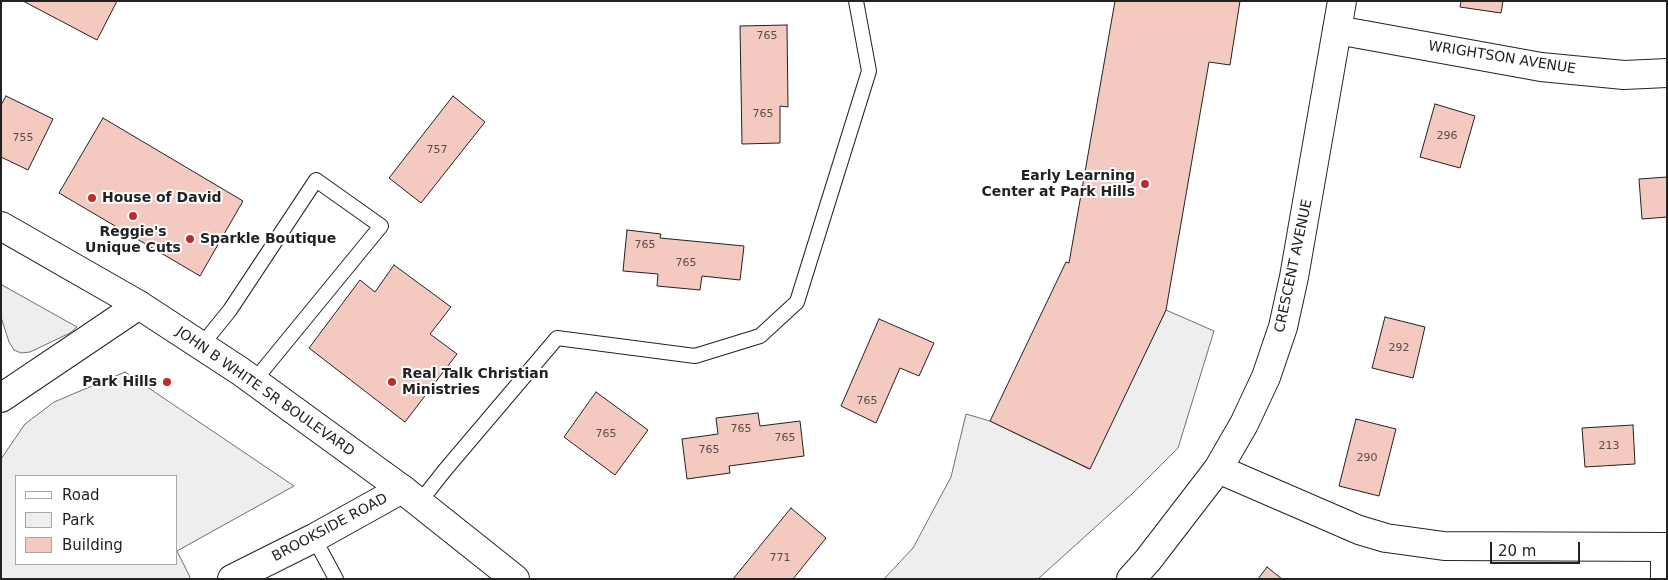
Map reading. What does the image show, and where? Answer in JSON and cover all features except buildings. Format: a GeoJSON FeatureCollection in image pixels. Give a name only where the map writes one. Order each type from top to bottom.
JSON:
{"type":"FeatureCollection","features":[{"type":"Feature","properties":{"kind":"street","name":"CRESCENT AVENUE"},"geometry":{"type":"LineString","coordinates":[[1131,579],[1154,553],[1218,469],[1244,424],[1266,377],[1283,328],[1296,267],[1342,1]]}},
{"type":"Feature","properties":{"kind":"street","name":"WRIGHTSON AVENUE"},"geometry":{"type":"LineString","coordinates":[[1337,30],[1541,67],[1624,75],[1667,73]]}},
{"type":"Feature","properties":{"kind":"street","name":"JOHN B WHITE SR BOULEVARD"},"geometry":{"type":"LineString","coordinates":[[1,226],[139,305],[254,381],[410,496],[515,579]]}},
{"type":"Feature","properties":{"kind":"street"},"geometry":{"type":"LineString","coordinates":[[1,398],[139,305]]}},
{"type":"Feature","properties":{"kind":"street"},"geometry":{"type":"LineString","coordinates":[[1218,469],[1359,530],[1386,538],[1444,546],[1666,547],[1665,579]]}},
{"type":"Feature","properties":{"kind":"street","name":"BROOKSIDE ROAD"},"geometry":{"type":"LineString","coordinates":[[232,579],[314,538],[410,496]]}},
{"type":"Feature","properties":{"kind":"lane"},"geometry":{"type":"LineString","coordinates":[[410,496],[445,470],[557,338],[695,356],[760,336],[797,302],[869,71],[856,1]]}},
{"type":"Feature","properties":{"kind":"lane"},"geometry":{"type":"LineString","coordinates":[[201,346],[230,310],[316,180],[381,226],[254,381]]}},
{"type":"Feature","properties":{"kind":"lane"},"geometry":{"type":"LineString","coordinates":[[314,538],[336,579]]}},
{"type":"Feature","properties":{"kind":"green space"},"geometry":{"type":"Polygon","coordinates":[[[1,285],[77,327],[70,333],[30,352],[21,353],[14,350],[9,342],[1,317],[1,285]]]}},
{"type":"Feature","properties":{"kind":"green space"},"geometry":{"type":"Polygon","coordinates":[[[1166,310],[1214,331],[1178,448],[1132,494],[1038,579],[884,579],[913,548],[951,477],[966,414],[990,421],[1089,469],[1166,310]]]}},
{"type":"Feature","properties":{"kind":"green space"},"geometry":{"type":"Polygon","coordinates":[[[125,372],[294,486],[178,550],[178,475],[15,475],[15,565],[178,565],[178,553],[190,577],[188,579],[1,579],[1,459],[25,424],[54,402],[125,372]]]}},
{"type":"Feature","properties":{"kind":"place","name":"Early Learning Center at Park Hills"},"geometry":{"type":"Point","coordinates":[1145,184]}},
{"type":"Feature","properties":{"kind":"place","name":"House of David"},"geometry":{"type":"Point","coordinates":[92,198]}},
{"type":"Feature","properties":{"kind":"place","name":"Reggie's Unique Cuts"},"geometry":{"type":"Point","coordinates":[133,216]}},
{"type":"Feature","properties":{"kind":"place","name":"Sparkle Boutique"},"geometry":{"type":"Point","coordinates":[190,239]}},
{"type":"Feature","properties":{"kind":"place","name":"Park Hills"},"geometry":{"type":"Point","coordinates":[167,382]}},
{"type":"Feature","properties":{"kind":"place","name":"Real Talk Christian Ministries"},"geometry":{"type":"Point","coordinates":[392,382]}}]}
